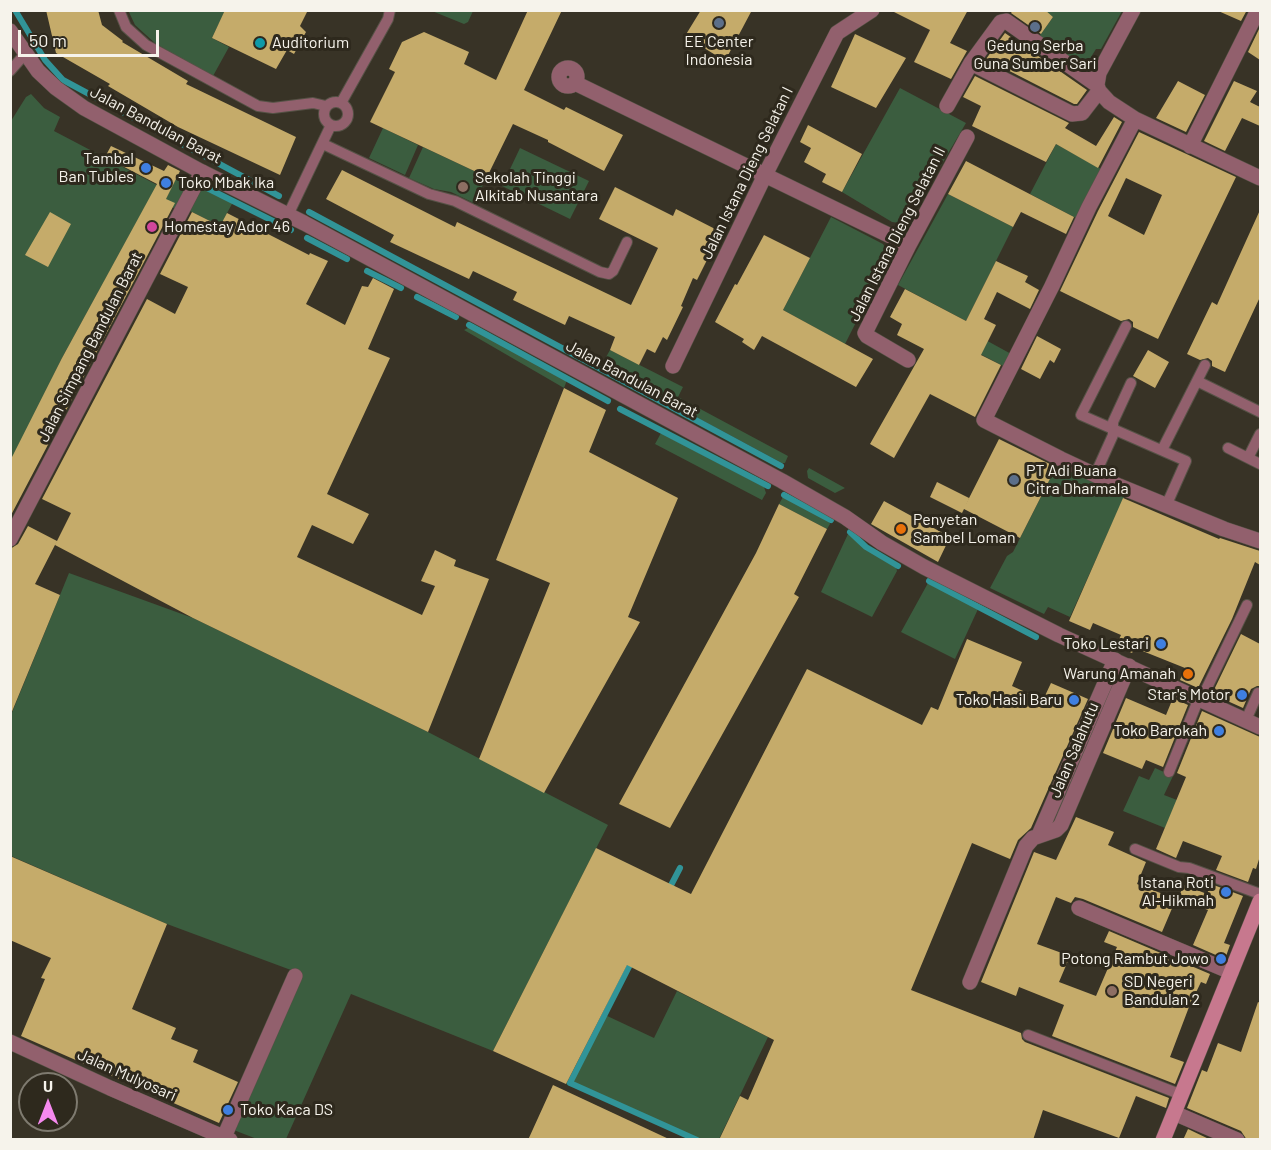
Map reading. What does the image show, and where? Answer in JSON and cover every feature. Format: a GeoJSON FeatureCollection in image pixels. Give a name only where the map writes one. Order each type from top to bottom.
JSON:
{"type":"FeatureCollection","features":[{"type":"Feature","properties":{"kind":"main road"},"geometry":{"type":"LineString","coordinates":[[1163,1140],[1260,901]]}},
{"type":"Feature","properties":{"kind":"street","name":"Jalan Istana Dieng Selatan I"},"geometry":{"type":"LineString","coordinates":[[673,366],[765,175],[837,33],[872,10]]}},
{"type":"Feature","properties":{"kind":"street"},"geometry":{"type":"LineString","coordinates":[[971,63],[1072,114],[1082,113],[1098,88],[1099,73],[1133,10]]}},
{"type":"Feature","properties":{"kind":"street"},"geometry":{"type":"LineString","coordinates":[[1190,146],[1258,10]]}},
{"type":"Feature","properties":{"kind":"street"},"geometry":{"type":"LineString","coordinates":[[947,106],[971,63],[1001,22],[1006,21],[1098,88],[1109,102],[1135,119],[1260,177]]}},
{"type":"Feature","properties":{"kind":"street","name":"Jalan Bandulan Barat"},"geometry":{"type":"LineString","coordinates":[[10,31],[38,71],[78,104],[782,481],[845,517],[882,543],[924,567],[1059,635],[1260,727]]}},
{"type":"Feature","properties":{"kind":"street"},"geometry":{"type":"LineString","coordinates":[[575,82],[909,245]]}},
{"type":"Feature","properties":{"kind":"street"},"geometry":{"type":"LineString","coordinates":[[1135,119],[984,420],[1095,475],[1166,506],[1224,529],[1259,538]]}},
{"type":"Feature","properties":{"kind":"street","name":"Jalan Istana Dieng Selatan II"},"geometry":{"type":"LineString","coordinates":[[908,360],[865,333],[967,137]]}},
{"type":"Feature","properties":{"kind":"street","name":"Jalan Simpang Bandulan Barat"},"geometry":{"type":"LineString","coordinates":[[10,539],[202,172]]}},
{"type":"Feature","properties":{"kind":"street","name":"Jalan Salahutu"},"geometry":{"type":"LineString","coordinates":[[1039,835],[1095,705],[1122,663]]}},
{"type":"Feature","properties":{"kind":"street","name":"Jalan Salahutu"},"geometry":{"type":"LineString","coordinates":[[970,982],[1026,846],[1033,838],[1056,830],[1061,825],[1110,711],[1122,663]]}},
{"type":"Feature","properties":{"kind":"street"},"geometry":{"type":"LineString","coordinates":[[1095,705],[1110,711]]}},
{"type":"Feature","properties":{"kind":"street"},"geometry":{"type":"LineString","coordinates":[[1079,908],[1231,972]]}},
{"type":"Feature","properties":{"kind":"street"},"geometry":{"type":"LineString","coordinates":[[227,1138],[295,976]]}},
{"type":"Feature","properties":{"kind":"street","name":"Jalan Mulyosari"},"geometry":{"type":"LineString","coordinates":[[10,1042],[227,1138]]}},
{"type":"Feature","properties":{"kind":"street"},"geometry":{"type":"LineString","coordinates":[[1174,1113],[1237,1140]]}},
{"type":"Feature","properties":{"kind":"lane"},"geometry":{"type":"LineString","coordinates":[[119,10],[126,27],[146,45],[258,106],[273,108],[313,103],[326,106],[335,102],[341,103],[346,108],[347,119],[342,125],[331,125],[324,117],[326,106]]}},
{"type":"Feature","properties":{"kind":"lane"},"geometry":{"type":"LineString","coordinates":[[341,103],[388,20],[390,10]]}},
{"type":"Feature","properties":{"kind":"lane"},"geometry":{"type":"LineString","coordinates":[[10,71],[25,54]]}},
{"type":"Feature","properties":{"kind":"lane"},"geometry":{"type":"LineString","coordinates":[[288,215],[331,125]]}},
{"type":"Feature","properties":{"kind":"lane"},"geometry":{"type":"LineString","coordinates":[[323,144],[429,194],[454,201],[600,272],[609,274],[613,271],[627,242]]}},
{"type":"Feature","properties":{"kind":"lane"},"geometry":{"type":"LineString","coordinates":[[1126,326],[1081,415],[1186,461],[1166,506]]}},
{"type":"Feature","properties":{"kind":"lane"},"geometry":{"type":"LineString","coordinates":[[1162,450],[1205,365]]}},
{"type":"Feature","properties":{"kind":"lane"},"geometry":{"type":"LineString","coordinates":[[1197,381],[1260,412]]}},
{"type":"Feature","properties":{"kind":"lane"},"geometry":{"type":"LineString","coordinates":[[1095,475],[1113,435],[1113,422],[1131,383]]}},
{"type":"Feature","properties":{"kind":"lane"},"geometry":{"type":"LineString","coordinates":[[1248,458],[1260,434]]}},
{"type":"Feature","properties":{"kind":"lane"},"geometry":{"type":"LineString","coordinates":[[1228,448],[1260,464]]}},
{"type":"Feature","properties":{"kind":"lane"},"geometry":{"type":"LineString","coordinates":[[1169,772],[1200,699],[1247,605]]}},
{"type":"Feature","properties":{"kind":"lane"},"geometry":{"type":"LineString","coordinates":[[1246,720],[1258,693]]}},
{"type":"Feature","properties":{"kind":"lane"},"geometry":{"type":"LineString","coordinates":[[1135,849],[1179,867],[1189,867],[1260,894]]}},
{"type":"Feature","properties":{"kind":"lane"},"geometry":{"type":"LineString","coordinates":[[1028,1035],[1182,1095]]}},
{"type":"Feature","properties":{"kind":"green space"},"geometry":{"type":"Polygon","coordinates":[[[128,10],[225,11],[212,38],[229,47],[213,76],[156,44],[135,25],[128,10]]]}},
{"type":"Feature","properties":{"kind":"green space"},"geometry":{"type":"Polygon","coordinates":[[[432,11],[473,11],[468,22],[464,24],[432,11]]]}},
{"type":"Feature","properties":{"kind":"green space"},"geometry":{"type":"Polygon","coordinates":[[[1045,11],[1122,11],[1101,49],[1096,49],[1083,70],[1038,38],[1053,17],[1045,11]]]}},
{"type":"Feature","properties":{"kind":"green space"},"geometry":{"type":"Polygon","coordinates":[[[900,88],[966,123],[927,189],[921,187],[900,223],[892,222],[842,192],[900,88]]]}},
{"type":"Feature","properties":{"kind":"green space"},"geometry":{"type":"Polygon","coordinates":[[[31,94],[44,108],[60,117],[54,131],[157,185],[62,358],[11,461],[11,121],[26,97],[31,94]]]}},
{"type":"Feature","properties":{"kind":"green space"},"geometry":{"type":"Polygon","coordinates":[[[383,128],[418,145],[405,175],[369,158],[383,128]]]}},
{"type":"Feature","properties":{"kind":"green space"},"geometry":{"type":"Polygon","coordinates":[[[1056,144],[1101,169],[1076,218],[1030,194],[1056,144]]]}},
{"type":"Feature","properties":{"kind":"green space"},"geometry":{"type":"Polygon","coordinates":[[[423,147],[487,177],[474,203],[451,192],[434,189],[409,178],[423,147]]]}},
{"type":"Feature","properties":{"kind":"green space"},"geometry":{"type":"Polygon","coordinates":[[[520,148],[589,181],[570,219],[502,186],[520,148]]]}},
{"type":"Feature","properties":{"kind":"green space"},"geometry":{"type":"Polygon","coordinates":[[[178,173],[191,180],[176,209],[164,203],[178,173]]]}},
{"type":"Feature","properties":{"kind":"green space"},"geometry":{"type":"Polygon","coordinates":[[[203,187],[233,202],[220,226],[190,211],[203,187]]]}},
{"type":"Feature","properties":{"kind":"green space"},"geometry":{"type":"Polygon","coordinates":[[[948,194],[1013,227],[966,321],[898,285],[948,194]]]}},
{"type":"Feature","properties":{"kind":"green space"},"geometry":{"type":"Polygon","coordinates":[[[831,217],[883,244],[890,255],[845,344],[783,310],[831,217]]]}},
{"type":"Feature","properties":{"kind":"green space"},"geometry":{"type":"Polygon","coordinates":[[[470,327],[567,380],[564,388],[464,330],[470,327]]]}},
{"type":"Feature","properties":{"kind":"green space"},"geometry":{"type":"Polygon","coordinates":[[[962,327],[1013,355],[1007,368],[955,341],[962,327]]]}},
{"type":"Feature","properties":{"kind":"green space"},"geometry":{"type":"Polygon","coordinates":[[[610,350],[683,387],[678,397],[788,456],[785,463],[601,366],[610,350]]]}},
{"type":"Feature","properties":{"kind":"green space"},"geometry":{"type":"Polygon","coordinates":[[[661,433],[764,487],[766,493],[762,500],[655,444],[661,433]]]}},
{"type":"Feature","properties":{"kind":"green space"},"geometry":{"type":"Polygon","coordinates":[[[1059,461],[1126,493],[1070,617],[1048,607],[1044,614],[990,588],[1007,556],[1013,552],[1059,461]]]}},
{"type":"Feature","properties":{"kind":"green space"},"geometry":{"type":"Polygon","coordinates":[[[809,468],[845,488],[835,493],[808,478],[809,468]]]}},
{"type":"Feature","properties":{"kind":"green space"},"geometry":{"type":"Polygon","coordinates":[[[783,497],[829,521],[827,529],[779,504],[783,497]]]}},
{"type":"Feature","properties":{"kind":"green space"},"geometry":{"type":"Polygon","coordinates":[[[848,534],[865,548],[896,567],[897,571],[872,617],[821,592],[848,534]]]}},
{"type":"Feature","properties":{"kind":"green space"},"geometry":{"type":"Polygon","coordinates":[[[69,573],[193,618],[428,732],[608,825],[493,1051],[351,994],[286,1139],[257,1139],[231,1129],[299,973],[167,924],[11,856],[11,715],[69,573]]]}},
{"type":"Feature","properties":{"kind":"green space"},"geometry":{"type":"Polygon","coordinates":[[[928,583],[978,609],[955,659],[901,632],[928,583]]]}},
{"type":"Feature","properties":{"kind":"green space"},"geometry":{"type":"Polygon","coordinates":[[[1155,768],[1173,776],[1164,795],[1177,800],[1165,828],[1123,811],[1139,776],[1149,780],[1155,768]]]}},
{"type":"Feature","properties":{"kind":"green space"},"geometry":{"type":"Polygon","coordinates":[[[677,991],[768,1037],[719,1139],[690,1139],[566,1084],[603,1014],[654,1038],[677,991]]]}},
{"type":"Feature","properties":{"kind":"building"},"geometry":{"type":"Polygon","coordinates":[[[46,10],[98,10],[102,25],[122,42],[188,81],[186,84],[296,137],[280,175],[178,127],[56,53],[46,10]]]}},
{"type":"Feature","properties":{"kind":"building","name":"Auditorium"},"geometry":{"type":"Polygon","coordinates":[[[225,10],[308,10],[300,26],[306,32],[294,54],[287,50],[276,69],[212,38],[225,10]]]}},
{"type":"Feature","properties":{"kind":"building"},"geometry":{"type":"Polygon","coordinates":[[[528,10],[562,10],[524,90],[564,110],[566,107],[623,135],[604,171],[548,140],[513,124],[487,177],[370,122],[395,72],[389,69],[402,42],[424,32],[469,52],[464,64],[496,80],[528,10]]]}},
{"type":"Feature","properties":{"kind":"building","name":"EE Center Indonesia"},"geometry":{"type":"Polygon","coordinates":[[[701,10],[752,10],[725,61],[685,36],[701,10]]]}},
{"type":"Feature","properties":{"kind":"building"},"geometry":{"type":"Polygon","coordinates":[[[890,10],[968,10],[950,43],[967,51],[951,79],[914,62],[930,30],[890,10]]]}},
{"type":"Feature","properties":{"kind":"building","name":"Gedung Serba Guna Sumber Sari"},"geometry":{"type":"Polygon","coordinates":[[[1013,10],[1045,10],[1053,17],[1041,34],[1011,13],[1013,10]]]}},
{"type":"Feature","properties":{"kind":"building"},"geometry":{"type":"Polygon","coordinates":[[[1216,10],[1247,10],[1241,21],[1216,10]]]}},
{"type":"Feature","properties":{"kind":"building"},"geometry":{"type":"Polygon","coordinates":[[[1260,27],[1260,60],[1248,52],[1260,27]]]}},
{"type":"Feature","properties":{"kind":"building"},"geometry":{"type":"Polygon","coordinates":[[[1005,33],[1087,90],[1077,104],[986,59],[1005,33]]]}},
{"type":"Feature","properties":{"kind":"building"},"geometry":{"type":"Polygon","coordinates":[[[855,34],[906,58],[876,108],[831,87],[855,34]]]}},
{"type":"Feature","properties":{"kind":"building"},"geometry":{"type":"Polygon","coordinates":[[[975,76],[1069,123],[1065,128],[1096,146],[1114,117],[1122,122],[1098,168],[1056,144],[1046,162],[972,126],[981,106],[963,97],[975,76]]]}},
{"type":"Feature","properties":{"kind":"building"},"geometry":{"type":"Polygon","coordinates":[[[1178,81],[1205,95],[1186,132],[1156,118],[1178,81]]]}},
{"type":"Feature","properties":{"kind":"building"},"geometry":{"type":"Polygon","coordinates":[[[1234,81],[1257,91],[1250,102],[1260,107],[1260,126],[1242,118],[1225,151],[1204,141],[1234,81]]]}},
{"type":"Feature","properties":{"kind":"building"},"geometry":{"type":"Polygon","coordinates":[[[808,125],[862,154],[842,192],[822,182],[826,174],[804,162],[811,148],[800,142],[808,125]]]}},
{"type":"Feature","properties":{"kind":"building"},"geometry":{"type":"Polygon","coordinates":[[[1139,132],[1236,177],[1158,339],[1133,327],[1133,322],[1129,319],[1121,321],[1060,291],[1139,132]],[[1126,178],[1108,216],[1144,235],[1162,195],[1126,178]]]}},
{"type":"Feature","properties":{"kind":"building"},"geometry":{"type":"Polygon","coordinates":[[[111,146],[164,171],[168,165],[180,171],[166,199],[175,203],[10,517],[10,461],[62,358],[157,184],[105,157],[111,146]]]}},
{"type":"Feature","properties":{"kind":"building"},"geometry":{"type":"Polygon","coordinates":[[[966,161],[1074,217],[1066,234],[1021,212],[1013,227],[948,194],[966,161]]]}},
{"type":"Feature","properties":{"kind":"building"},"geometry":{"type":"Polygon","coordinates":[[[342,170],[455,227],[457,222],[631,305],[658,248],[599,219],[615,187],[673,216],[676,209],[721,232],[697,280],[693,278],[681,306],[683,307],[667,340],[663,337],[655,353],[647,349],[639,365],[610,350],[615,337],[569,316],[565,325],[513,300],[517,292],[473,271],[469,279],[390,242],[394,235],[326,199],[342,170]]]}},
{"type":"Feature","properties":{"kind":"building"},"geometry":{"type":"Polygon","coordinates":[[[1260,210],[1260,297],[1225,372],[1212,366],[1212,361],[1208,358],[1200,360],[1187,354],[1212,302],[1217,305],[1260,210]]]}},
{"type":"Feature","properties":{"kind":"building"},"geometry":{"type":"Polygon","coordinates":[[[50,212],[71,224],[48,267],[25,255],[50,212]]]}},
{"type":"Feature","properties":{"kind":"building"},"geometry":{"type":"Polygon","coordinates":[[[192,212],[220,226],[227,213],[309,255],[310,253],[328,261],[306,304],[345,325],[362,286],[368,287],[373,278],[394,289],[368,349],[390,358],[327,494],[369,514],[353,544],[312,525],[297,557],[422,615],[435,586],[421,581],[435,550],[456,560],[454,566],[489,579],[428,732],[193,618],[55,545],[71,513],[42,499],[147,299],[175,314],[188,287],[160,274],[192,212]]]}},
{"type":"Feature","properties":{"kind":"building"},"geometry":{"type":"Polygon","coordinates":[[[764,235],[810,258],[783,310],[873,359],[856,387],[762,336],[754,350],[742,342],[744,339],[715,322],[764,235]]]}},
{"type":"Feature","properties":{"kind":"building"},"geometry":{"type":"Polygon","coordinates":[[[996,261],[1028,276],[1025,282],[1039,290],[1030,309],[997,292],[984,319],[996,325],[981,355],[1001,365],[975,417],[930,394],[894,458],[870,444],[924,349],[897,335],[902,324],[890,317],[905,289],[966,321],[996,261]]]}},
{"type":"Feature","properties":{"kind":"building"},"geometry":{"type":"Polygon","coordinates":[[[1037,336],[1061,349],[1054,363],[1050,360],[1040,379],[1021,369],[1037,336]]]}},
{"type":"Feature","properties":{"kind":"building"},"geometry":{"type":"Polygon","coordinates":[[[1148,350],[1169,362],[1155,388],[1133,376],[1148,350]]]}},
{"type":"Feature","properties":{"kind":"building"},"geometry":{"type":"Polygon","coordinates":[[[564,388],[606,410],[589,452],[678,498],[628,617],[640,622],[544,793],[479,759],[550,583],[496,560],[564,388]]]}},
{"type":"Feature","properties":{"kind":"building","name":"PT Adi Buana Citra Dharmala"},"geometry":{"type":"Polygon","coordinates":[[[999,439],[1056,467],[1020,538],[964,509],[962,513],[930,497],[937,482],[969,498],[964,508],[999,439]]]}},
{"type":"Feature","properties":{"kind":"building"},"geometry":{"type":"Polygon","coordinates":[[[1123,498],[1219,539],[1260,551],[1260,565],[1255,562],[1232,619],[1198,688],[1180,680],[1185,668],[1135,648],[1132,653],[1116,646],[1121,635],[1093,623],[1090,630],[1069,621],[1123,498]]]}},
{"type":"Feature","properties":{"kind":"building"},"geometry":{"type":"Polygon","coordinates":[[[884,501],[950,537],[938,562],[871,524],[884,501]]]}},
{"type":"Feature","properties":{"kind":"building"},"geometry":{"type":"Polygon","coordinates":[[[779,504],[827,529],[794,594],[799,597],[670,828],[619,804],[756,553],[779,504]]]}},
{"type":"Feature","properties":{"kind":"building"},"geometry":{"type":"Polygon","coordinates":[[[28,526],[57,541],[35,584],[60,595],[11,714],[10,549],[18,544],[28,526]]]}},
{"type":"Feature","properties":{"kind":"building"},"geometry":{"type":"Polygon","coordinates":[[[1241,634],[1260,644],[1260,686],[1251,689],[1243,708],[1212,694],[1241,634]]]}},
{"type":"Feature","properties":{"kind":"building"},"geometry":{"type":"Polygon","coordinates":[[[967,639],[1022,662],[1012,686],[1043,700],[1051,683],[1088,699],[1031,828],[1018,840],[1010,859],[972,843],[911,990],[1021,1033],[1025,1042],[1169,1098],[1166,1108],[1136,1096],[1119,1138],[1043,1110],[1033,1140],[719,1140],[740,1096],[748,1100],[774,1040],[627,965],[566,1084],[493,1051],[596,848],[691,894],[807,669],[922,725],[931,707],[938,710],[967,639]]]}},
{"type":"Feature","properties":{"kind":"building"},"geometry":{"type":"Polygon","coordinates":[[[1126,698],[1166,715],[1173,698],[1188,705],[1163,767],[1146,760],[1142,769],[1103,753],[1126,698]]]}},
{"type":"Feature","properties":{"kind":"building"},"geometry":{"type":"Polygon","coordinates":[[[1202,711],[1260,737],[1260,856],[1256,869],[1253,868],[1248,882],[1216,870],[1222,856],[1183,841],[1176,858],[1156,849],[1186,777],[1177,773],[1202,711]]]}},
{"type":"Feature","properties":{"kind":"building"},"geometry":{"type":"Polygon","coordinates":[[[1076,817],[1114,832],[1108,845],[1146,862],[1137,884],[1176,899],[1162,932],[1083,899],[1075,897],[1071,903],[1056,897],[1037,944],[1070,956],[1059,982],[1096,996],[1117,947],[1104,942],[1109,931],[1210,974],[1206,984],[1201,982],[1170,1057],[1184,1062],[1175,1084],[1052,1036],[1064,1005],[1019,987],[1016,996],[981,982],[1034,852],[1056,860],[1076,817]]]}},
{"type":"Feature","properties":{"kind":"building"},"geometry":{"type":"Polygon","coordinates":[[[10,856],[167,924],[132,1009],[176,1028],[171,1039],[198,1050],[193,1062],[238,1082],[219,1123],[21,1036],[45,979],[41,978],[51,958],[10,940],[10,856]]]}},
{"type":"Feature","properties":{"kind":"building"},"geometry":{"type":"Polygon","coordinates":[[[1211,884],[1243,896],[1224,943],[1230,945],[1225,959],[1193,945],[1208,910],[1178,898],[1184,885],[1207,894],[1211,884]]]}},
{"type":"Feature","properties":{"kind":"building"},"geometry":{"type":"Polygon","coordinates":[[[1258,1002],[1260,1003],[1260,1140],[1247,1140],[1241,1131],[1187,1108],[1202,1070],[1207,1072],[1218,1043],[1241,1052],[1258,1002]]]}},
{"type":"Feature","properties":{"kind":"building"},"geometry":{"type":"Polygon","coordinates":[[[553,1085],[628,1120],[671,1140],[528,1140],[553,1085]]]}},
{"type":"Feature","properties":{"kind":"building"},"geometry":{"type":"Polygon","coordinates":[[[1188,1129],[1211,1140],[1183,1140],[1188,1129]]]}},
{"type":"Feature","properties":{"kind":"waterway"},"geometry":{"type":"LineString","coordinates":[[15,10],[45,60],[63,80],[279,196]]}},
{"type":"Feature","properties":{"kind":"waterway"},"geometry":{"type":"LineString","coordinates":[[205,187],[291,230]]}},
{"type":"Feature","properties":{"kind":"waterway"},"geometry":{"type":"LineString","coordinates":[[309,212],[781,466]]}},
{"type":"Feature","properties":{"kind":"waterway"},"geometry":{"type":"LineString","coordinates":[[307,238],[347,259]]}},
{"type":"Feature","properties":{"kind":"waterway"},"geometry":{"type":"LineString","coordinates":[[367,271],[401,288]]}},
{"type":"Feature","properties":{"kind":"waterway"},"geometry":{"type":"LineString","coordinates":[[417,297],[456,317]]}},
{"type":"Feature","properties":{"kind":"waterway"},"geometry":{"type":"LineString","coordinates":[[469,325],[608,401]]}},
{"type":"Feature","properties":{"kind":"waterway"},"geometry":{"type":"LineString","coordinates":[[620,409],[768,486]]}},
{"type":"Feature","properties":{"kind":"waterway"},"geometry":{"type":"LineString","coordinates":[[784,495],[831,520]]}},
{"type":"Feature","properties":{"kind":"waterway"},"geometry":{"type":"LineString","coordinates":[[850,532],[866,547],[898,566]]}},
{"type":"Feature","properties":{"kind":"waterway"},"geometry":{"type":"LineString","coordinates":[[929,581],[1036,637]]}},
{"type":"Feature","properties":{"kind":"waterway"},"geometry":{"type":"LineString","coordinates":[[668,891],[680,868]]}},
{"type":"Feature","properties":{"kind":"waterway"},"geometry":{"type":"LineString","coordinates":[[633,959],[570,1083],[697,1140]]}},
{"type":"Feature","properties":{"kind":"place","name":"EE Center Indonesia"},"geometry":{"type":"Point","coordinates":[719,23]}},
{"type":"Feature","properties":{"kind":"place","name":"Gedung Serba Guna Sumber Sari"},"geometry":{"type":"Point","coordinates":[1035,27]}},
{"type":"Feature","properties":{"kind":"place","name":"Auditorium"},"geometry":{"type":"Point","coordinates":[260,43]}},
{"type":"Feature","properties":{"kind":"place","name":"Tambal Ban Tubles"},"geometry":{"type":"Point","coordinates":[146,168]}},
{"type":"Feature","properties":{"kind":"place","name":"Toko Mbak Ika"},"geometry":{"type":"Point","coordinates":[166,183]}},
{"type":"Feature","properties":{"kind":"place","name":"Sekolah Tinggi Alkitab Nusantara"},"geometry":{"type":"Point","coordinates":[463,187]}},
{"type":"Feature","properties":{"kind":"place","name":"Homestay Ador 46"},"geometry":{"type":"Point","coordinates":[152,227]}},
{"type":"Feature","properties":{"kind":"place","name":"PT Adi Buana Citra Dharmala"},"geometry":{"type":"Point","coordinates":[1014,480]}},
{"type":"Feature","properties":{"kind":"place","name":"Penyetan Sambel Loman"},"geometry":{"type":"Point","coordinates":[901,529]}},
{"type":"Feature","properties":{"kind":"place","name":"Toko Lestari"},"geometry":{"type":"Point","coordinates":[1161,644]}},
{"type":"Feature","properties":{"kind":"place","name":"Warung Amanah"},"geometry":{"type":"Point","coordinates":[1188,674]}},
{"type":"Feature","properties":{"kind":"place","name":"Star's Motor"},"geometry":{"type":"Point","coordinates":[1242,695]}},
{"type":"Feature","properties":{"kind":"place","name":"Toko Hasil Baru"},"geometry":{"type":"Point","coordinates":[1074,700]}},
{"type":"Feature","properties":{"kind":"place","name":"Toko Barokah"},"geometry":{"type":"Point","coordinates":[1219,731]}},
{"type":"Feature","properties":{"kind":"place","name":"Istana Roti Al-Hikmah"},"geometry":{"type":"Point","coordinates":[1226,892]}},
{"type":"Feature","properties":{"kind":"place","name":"Potong Rambut Jowo"},"geometry":{"type":"Point","coordinates":[1221,959]}},
{"type":"Feature","properties":{"kind":"place","name":"SD Negeri Bandulan 2"},"geometry":{"type":"Point","coordinates":[1112,991]}},
{"type":"Feature","properties":{"kind":"place","name":"Toko Kaca DS"},"geometry":{"type":"Point","coordinates":[228,1110]}}]}
